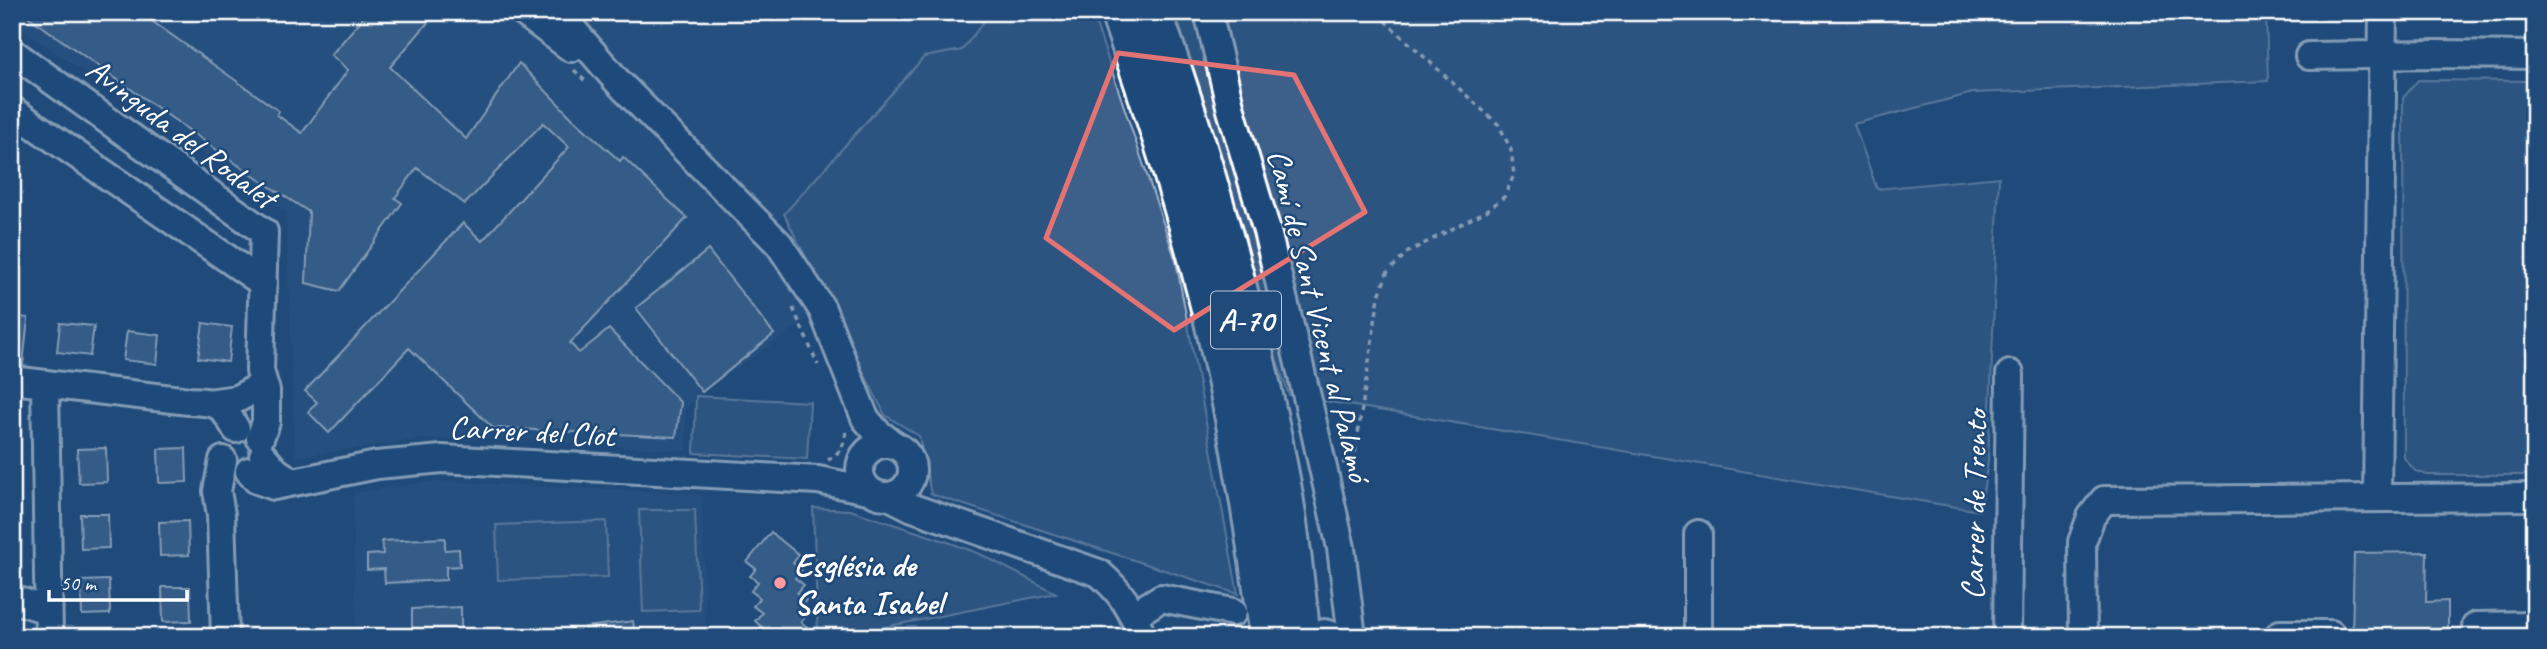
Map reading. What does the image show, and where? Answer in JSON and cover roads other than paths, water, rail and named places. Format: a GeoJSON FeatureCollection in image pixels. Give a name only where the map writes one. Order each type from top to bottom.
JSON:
{"type":"FeatureCollection","features":[{"type":"Feature","properties":{"kind":"highway","name":"A-70"},"geometry":{"type":"LineString","coordinates":[[1120,12],[1169,158],[1218,337],[1240,439],[1270,637]]}},
{"type":"Feature","properties":{"kind":"highway","name":"A-70"},"geometry":{"type":"LineString","coordinates":[[1152,12],[1181,94],[1240,290],[1280,481],[1321,635]]}},
{"type":"Feature","properties":{"kind":"street"},"geometry":{"type":"LineString","coordinates":[[523,12],[618,82]]}},
{"type":"Feature","properties":{"kind":"street"},"geometry":{"type":"LineString","coordinates":[[555,12],[618,82],[779,244],[822,309],[856,423],[863,456],[859,470],[862,481],[878,493],[899,492],[907,485],[912,475]]}},
{"type":"Feature","properties":{"kind":"street","name":"Camí de Sant Vicent al Palamó"},"geometry":{"type":"LineString","coordinates":[[1208,12],[1231,110],[1267,231],[1323,468],[1340,548],[1352,637]]}},
{"type":"Feature","properties":{"kind":"street"},"geometry":{"type":"LineString","coordinates":[[2377,498],[2384,12]]}},
{"type":"Feature","properties":{"kind":"street","name":"Avinguda del Rodalet"},"geometry":{"type":"LineString","coordinates":[[12,51],[264,232],[263,283]]}},
{"type":"Feature","properties":{"kind":"street"},"geometry":{"type":"LineString","coordinates":[[2309,56],[2535,55]]}},
{"type":"Feature","properties":{"kind":"street"},"geometry":{"type":"LineString","coordinates":[[12,110],[263,283],[258,383],[266,391],[266,422],[242,450],[217,491],[226,509],[225,637]]}},
{"type":"Feature","properties":{"kind":"street","name":"Carrer de Trento"},"geometry":{"type":"LineString","coordinates":[[2007,637],[2010,374]]}},
{"type":"Feature","properties":{"kind":"street"},"geometry":{"type":"LineString","coordinates":[[12,380],[215,402],[237,398],[258,383]]}},
{"type":"Feature","properties":{"kind":"street"},"geometry":{"type":"LineString","coordinates":[[45,384],[49,637]]}},
{"type":"Feature","properties":{"kind":"street"},"geometry":{"type":"LineString","coordinates":[[188,401],[208,413],[242,450],[276,471],[283,483]]}},
{"type":"Feature","properties":{"kind":"street"},"geometry":{"type":"LineString","coordinates":[[215,402],[225,410],[242,450]]}},
{"type":"Feature","properties":{"kind":"street"},"geometry":{"type":"LineString","coordinates":[[856,423],[877,432],[908,456],[912,475],[923,499],[938,517]]}},
{"type":"Feature","properties":{"kind":"street"},"geometry":{"type":"LineString","coordinates":[[863,456],[878,444],[894,445]]}},
{"type":"Feature","properties":{"kind":"street","name":"Carrer del Clot"},"geometry":{"type":"LineString","coordinates":[[818,480],[842,471],[863,456]]}},
{"type":"Feature","properties":{"kind":"street","name":"Carrer del Clot"},"geometry":{"type":"LineString","coordinates":[[226,509],[244,494],[283,483],[377,466],[442,459],[818,480],[878,493],[938,517],[991,533],[1099,573],[1118,589],[1138,626]]}},
{"type":"Feature","properties":{"kind":"street"},"geometry":{"type":"LineString","coordinates":[[2083,637],[2082,542],[2091,517],[2104,500],[2535,497]]}},
{"type":"Feature","properties":{"kind":"street"},"geometry":{"type":"LineString","coordinates":[[1698,534],[1698,637]]}},
{"type":"Feature","properties":{"kind":"street"},"geometry":{"type":"LineString","coordinates":[[1138,626],[1161,598],[1233,612]]}},
{"type":"Feature","properties":{"kind":"street"},"geometry":{"type":"LineString","coordinates":[[12,599],[48,610]]}},
{"type":"Feature","properties":{"kind":"street"},"geometry":{"type":"LineString","coordinates":[[2475,637],[2476,626],[2535,625]]}},
{"type":"Feature","properties":{"kind":"street"},"geometry":{"type":"LineString","coordinates":[[2280,637],[2280,634],[2331,634],[2331,637]]}},
{"type":"Feature","properties":{"kind":"place","name":"Església de Santa Isabel"},"geometry":{"type":"Point","coordinates":[780,583]}}]}
